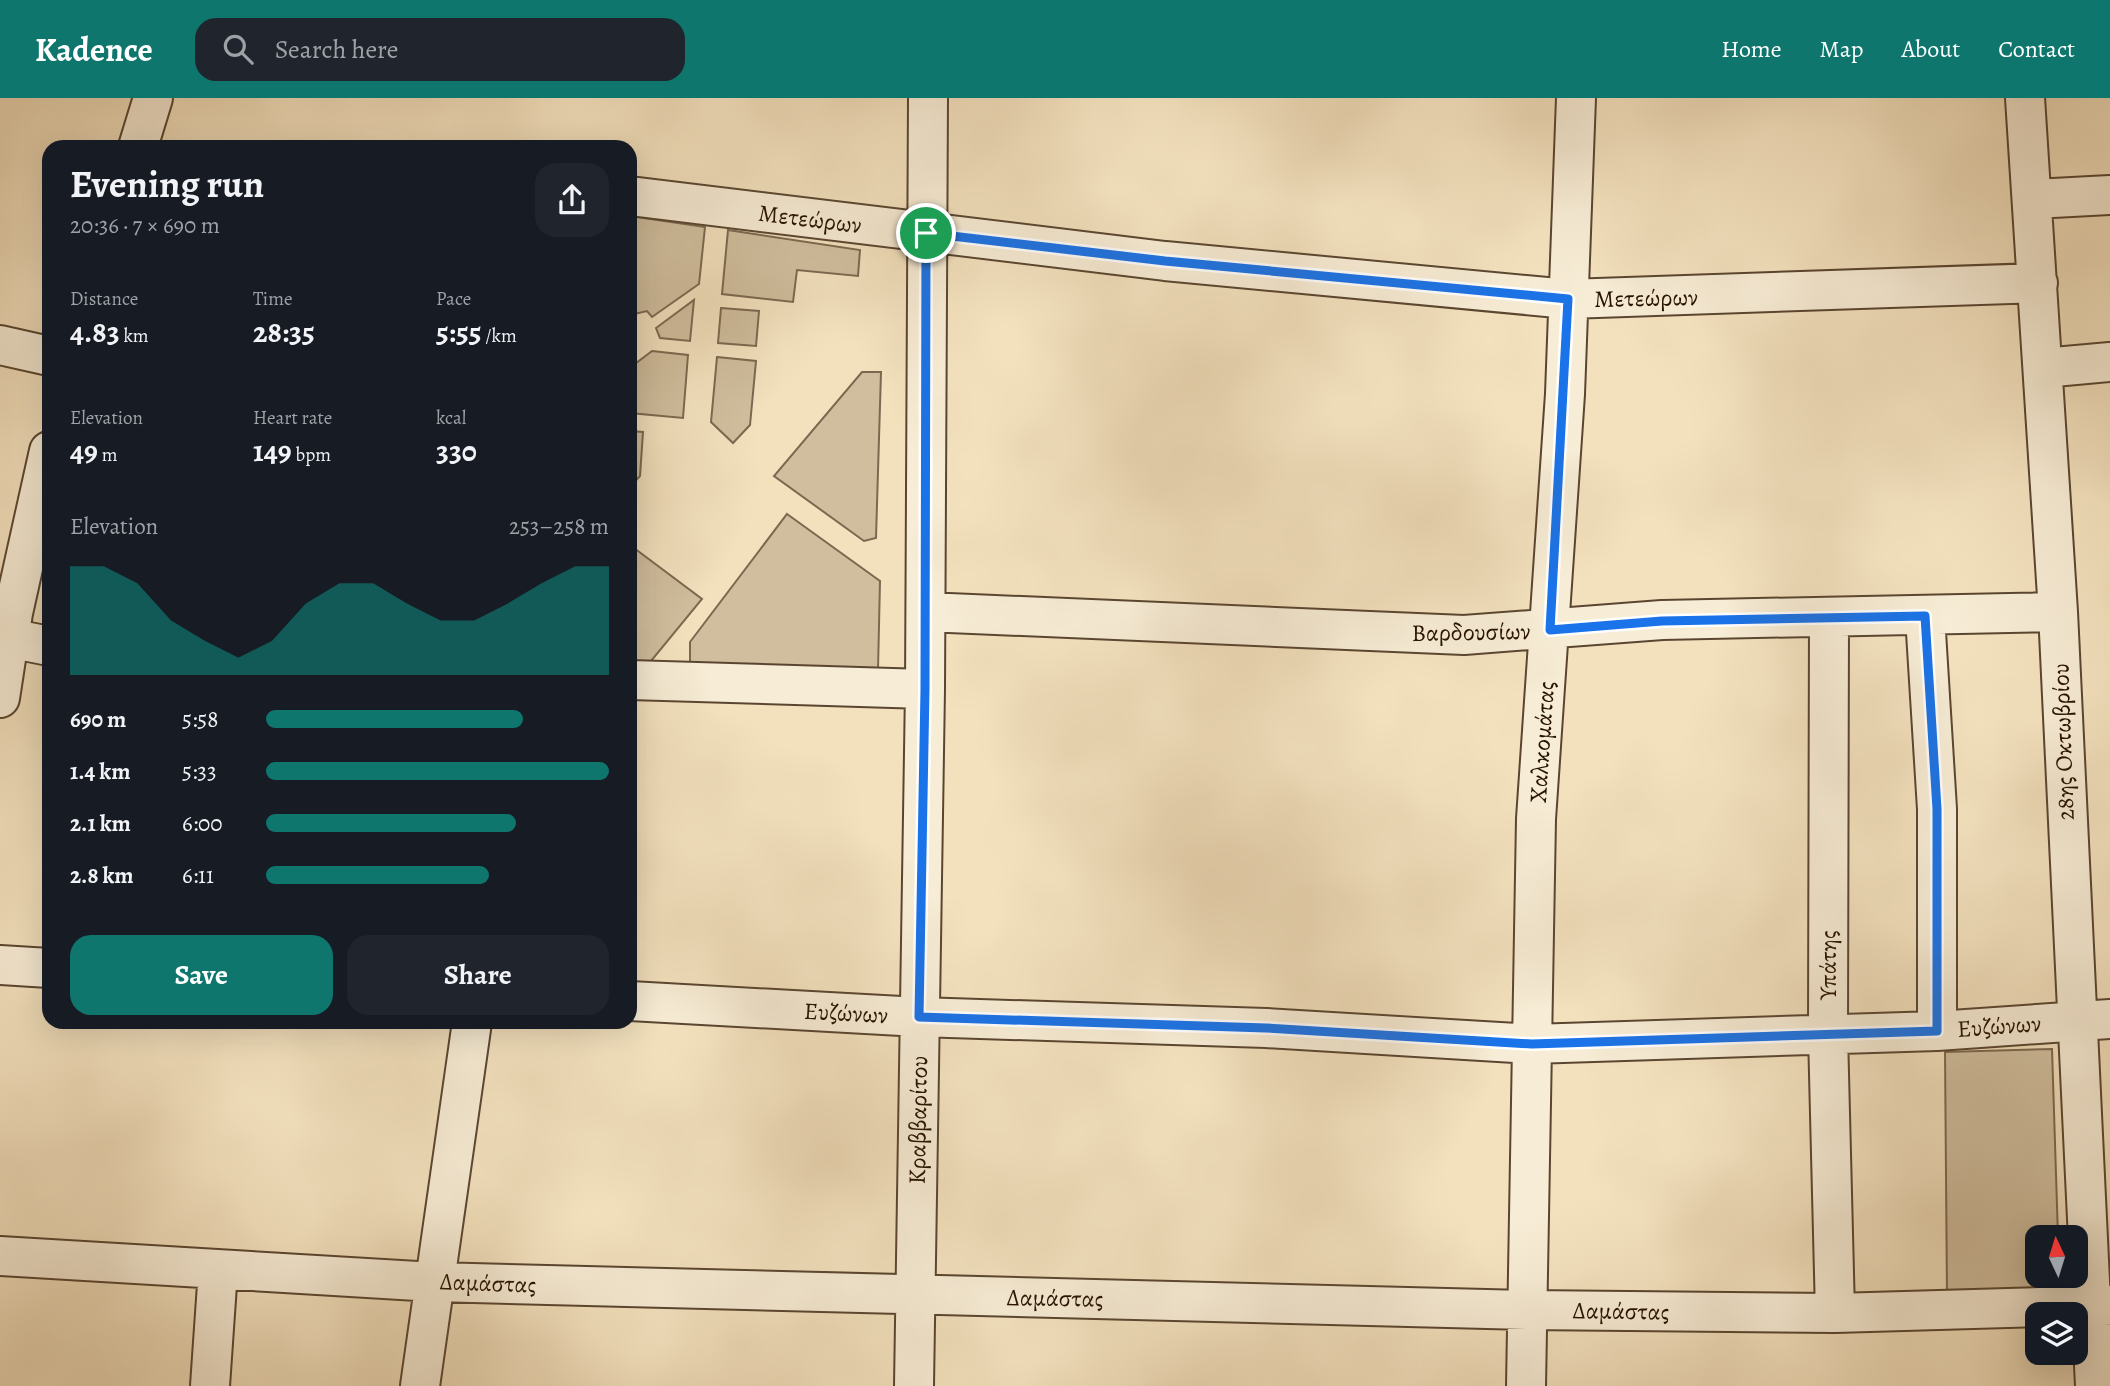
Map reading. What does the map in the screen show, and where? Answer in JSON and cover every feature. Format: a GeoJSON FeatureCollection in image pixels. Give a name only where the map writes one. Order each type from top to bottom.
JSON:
{"type":"FeatureCollection","features":[{"type":"Feature","properties":{"kind":"street"},"geometry":{"type":"LineString","coordinates":[[140,140],[153,98]]}},
{"type":"Feature","properties":{"kind":"street","name":"Κραββαρίτου"},"geometry":{"type":"LineString","coordinates":[[914,1386],[926,612],[928,98]]}},
{"type":"Feature","properties":{"kind":"street","name":"Χαλκομάτας"},"geometry":{"type":"LineString","coordinates":[[1526,1386],[1536,819],[1550,630],[1576,98]]}},
{"type":"Feature","properties":{"kind":"street","name":"28ης Οκτωβρίου"},"geometry":{"type":"LineString","coordinates":[[2025,98],[2034,199],[2058,612],[2093,1020],[2101,1306],[2095,1386]]}},
{"type":"Feature","properties":{"kind":"street"},"geometry":{"type":"LineString","coordinates":[[2034,199],[2110,195]]}},
{"type":"Feature","properties":{"kind":"street","name":"Μετεώρων"},"geometry":{"type":"LineString","coordinates":[[637,197],[1165,261],[1568,299],[2038,283]]}},
{"type":"Feature","properties":{"kind":"street"},"geometry":{"type":"LineString","coordinates":[[0,345],[42,354]]}},
{"type":"Feature","properties":{"kind":"street"},"geometry":{"type":"LineString","coordinates":[[2043,368],[2110,362]]}},
{"type":"Feature","properties":{"kind":"street"},"geometry":{"type":"LineString","coordinates":[[0,698],[7,621],[42,479]]}},
{"type":"Feature","properties":{"kind":"street","name":"Βαρδουσίων"},"geometry":{"type":"LineString","coordinates":[[926,612],[1464,635],[1662,621],[2058,612]]}},
{"type":"Feature","properties":{"kind":"street"},"geometry":{"type":"LineString","coordinates":[[1925,616],[1937,809],[1937,1031]]}},
{"type":"Feature","properties":{"kind":"street","name":"Υπάτης"},"geometry":{"type":"LineString","coordinates":[[1829,617],[1828,1034],[1835,1313]]}},
{"type":"Feature","properties":{"kind":"street"},"geometry":{"type":"LineString","coordinates":[[7,621],[42,642]]}},
{"type":"Feature","properties":{"kind":"street"},"geometry":{"type":"LineString","coordinates":[[637,680],[925,689]]}},
{"type":"Feature","properties":{"kind":"street"},"geometry":{"type":"LineString","coordinates":[[0,965],[42,968]]}},
{"type":"Feature","properties":{"kind":"street","name":"Ευζώνων"},"geometry":{"type":"LineString","coordinates":[[637,1001],[919,1017],[1266,1028],[1532,1044],[1937,1031],[2093,1020]]}},
{"type":"Feature","properties":{"kind":"street"},"geometry":{"type":"LineString","coordinates":[[420,1386],[471,1029]]}},
{"type":"Feature","properties":{"kind":"street","name":"Δαμάστας"},"geometry":{"type":"LineString","coordinates":[[0,1256],[434,1282],[1527,1310],[1835,1313],[2101,1306]]}},
{"type":"Feature","properties":{"kind":"street"},"geometry":{"type":"LineString","coordinates":[[209,1386],[218,1270]]}},
{"type":"Feature","properties":{"kind":"shaded area"},"geometry":{"type":"Polygon","coordinates":[[[637,217],[705,227],[699,284],[652,317],[647,311],[637,313],[637,217]]]}},
{"type":"Feature","properties":{"kind":"shaded area"},"geometry":{"type":"Polygon","coordinates":[[[728,230],[860,250],[858,276],[797,270],[793,302],[722,294],[728,230]]]}},
{"type":"Feature","properties":{"kind":"shaded area"},"geometry":{"type":"Polygon","coordinates":[[[694,300],[690,341],[660,338],[656,328],[694,300]]]}},
{"type":"Feature","properties":{"kind":"shaded area"},"geometry":{"type":"Polygon","coordinates":[[[721,308],[759,311],[756,346],[718,343],[721,308]]]}},
{"type":"Feature","properties":{"kind":"shaded area"},"geometry":{"type":"Polygon","coordinates":[[[652,351],[688,355],[683,418],[637,414],[637,362],[652,351]]]}},
{"type":"Feature","properties":{"kind":"shaded area"},"geometry":{"type":"Polygon","coordinates":[[[717,357],[756,361],[750,425],[733,443],[711,422],[717,357]]]}},
{"type":"Feature","properties":{"kind":"shaded area"},"geometry":{"type":"Polygon","coordinates":[[[862,372],[881,372],[876,538],[864,541],[774,476],[862,372]]]}},
{"type":"Feature","properties":{"kind":"shaded area"},"geometry":{"type":"Polygon","coordinates":[[[637,432],[643,432],[640,476],[637,479],[637,432]]]}},
{"type":"Feature","properties":{"kind":"shaded area"},"geometry":{"type":"Polygon","coordinates":[[[787,514],[880,581],[878,670],[690,664],[690,642],[787,514]]]}},
{"type":"Feature","properties":{"kind":"shaded area"},"geometry":{"type":"Polygon","coordinates":[[[637,550],[702,599],[642,672],[637,672],[637,550]]]}},
{"type":"Feature","properties":{"kind":"shaded area"},"geometry":{"type":"Polygon","coordinates":[[[2052,1049],[2058,1225],[2025,1225],[2025,1288],[2060,1288],[2060,1291],[1947,1296],[1945,1052],[2052,1049]]]}},
{"type":"Feature","properties":{"kind":"route"},"geometry":{"type":"LineString","coordinates":[[926,233],[1165,261],[1568,299],[1565,394],[1550,630],[1662,621],[1925,616],[1937,809],[1937,1031],[1532,1044],[1266,1028],[919,1017],[926,612],[926,233]]}}]}
